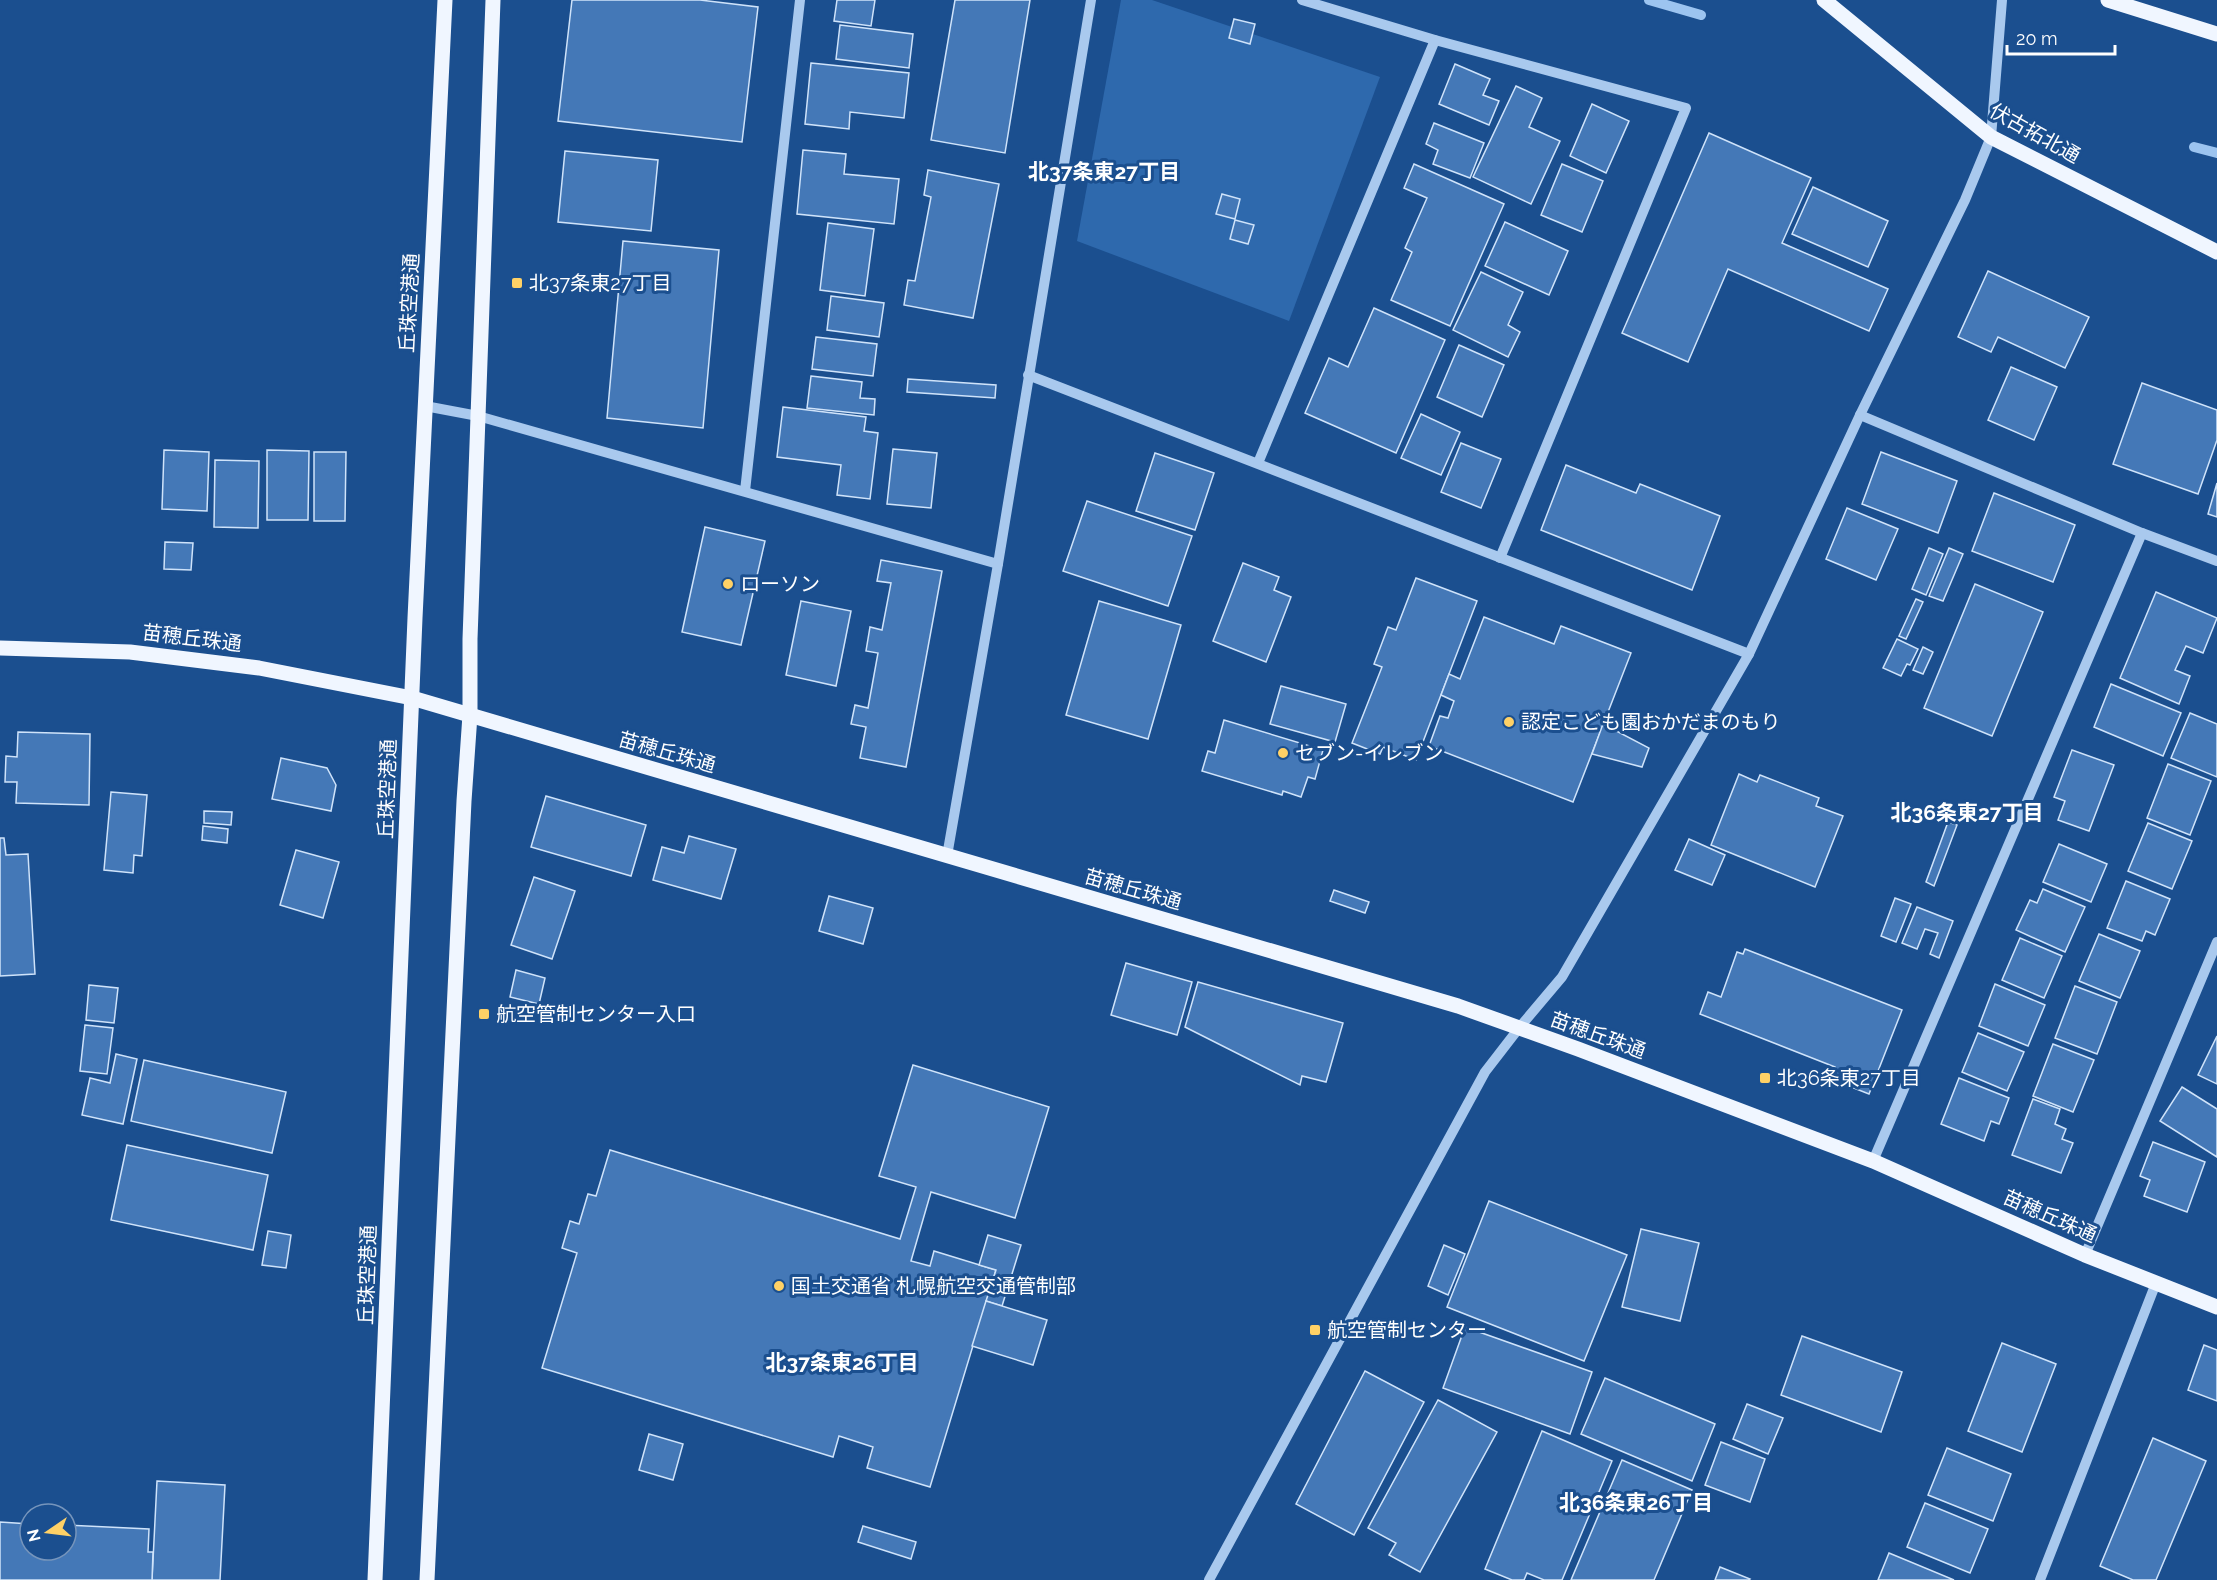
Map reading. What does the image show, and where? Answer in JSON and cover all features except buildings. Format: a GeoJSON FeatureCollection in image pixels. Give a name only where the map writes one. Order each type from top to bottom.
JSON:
{"type":"FeatureCollection","features":[{"type":"Feature","properties":{"kind":"main road","name":"丘珠空港通"},"geometry":{"type":"LineString","coordinates":[[375,1580],[412,698],[445,0]]}},
{"type":"Feature","properties":{"kind":"main road"},"geometry":{"type":"LineString","coordinates":[[427,1580],[463,813],[470,715],[470,639],[493,0]]}},
{"type":"Feature","properties":{"kind":"main road","name":"伏古拓北通"},"geometry":{"type":"LineString","coordinates":[[1824,0],[1991,137],[2217,252]]}},
{"type":"Feature","properties":{"kind":"main road"},"geometry":{"type":"LineString","coordinates":[[2108,0],[2217,34]]}},
{"type":"Feature","properties":{"kind":"main road","name":"苗穂丘珠通"},"geometry":{"type":"LineString","coordinates":[[0,648],[130,652],[259,668],[412,698],[1446,1003],[1519,1028],[1873,1161],[2085,1255],[2217,1306]]}},
{"type":"Feature","properties":{"kind":"street"},"geometry":{"type":"LineString","coordinates":[[746,491],[800,0]]}},
{"type":"Feature","properties":{"kind":"street"},"geometry":{"type":"LineString","coordinates":[[947,856],[998,564],[1091,0]]}},
{"type":"Feature","properties":{"kind":"street"},"geometry":{"type":"LineString","coordinates":[[1302,0],[1435,40],[1686,108],[1500,558]]}},
{"type":"Feature","properties":{"kind":"street"},"geometry":{"type":"LineString","coordinates":[[1209,1580],[1485,1072],[1562,977],[1749,654],[1860,415],[1965,200],[1991,137],[2002,0]]}},
{"type":"Feature","properties":{"kind":"street"},"geometry":{"type":"LineString","coordinates":[[1258,463],[1435,40]]}},
{"type":"Feature","properties":{"kind":"street"},"geometry":{"type":"LineString","coordinates":[[1028,375],[1749,654]]}},
{"type":"Feature","properties":{"kind":"street"},"geometry":{"type":"LineString","coordinates":[[425,406],[478,416],[998,564]]}},
{"type":"Feature","properties":{"kind":"street"},"geometry":{"type":"LineString","coordinates":[[1860,415],[2142,533],[2217,561]]}},
{"type":"Feature","properties":{"kind":"street"},"geometry":{"type":"LineString","coordinates":[[1873,1161],[2142,533]]}},
{"type":"Feature","properties":{"kind":"street"},"geometry":{"type":"LineString","coordinates":[[2085,1255],[2217,942]]}},
{"type":"Feature","properties":{"kind":"street"},"geometry":{"type":"LineString","coordinates":[[2040,1580],[2156,1283]]}},
{"type":"Feature","properties":{"kind":"shaded area"},"geometry":{"type":"Polygon","coordinates":[[[1121,0],[1152,0],[1380,77],[1289,321],[1077,241],[1121,0]]]}},
{"type":"Feature","properties":{"kind":"waterway"},"geometry":{"type":"LineString","coordinates":[[1649,0],[1701,15]]}},
{"type":"Feature","properties":{"kind":"waterway"},"geometry":{"type":"LineString","coordinates":[[2194,147],[2217,153]]}},
{"type":"Feature","properties":{"kind":"place","name":"北37条東27丁目"},"geometry":{"type":"Point","coordinates":[517,283]}},
{"type":"Feature","properties":{"kind":"place","name":"ローソン"},"geometry":{"type":"Point","coordinates":[728,584]}},
{"type":"Feature","properties":{"kind":"place","name":"認定こども園おかだまのもり"},"geometry":{"type":"Point","coordinates":[1509,722]}},
{"type":"Feature","properties":{"kind":"place","name":"セブン-イレブン"},"geometry":{"type":"Point","coordinates":[1283,753]}},
{"type":"Feature","properties":{"kind":"place","name":"航空管制センター入口"},"geometry":{"type":"Point","coordinates":[484,1014]}},
{"type":"Feature","properties":{"kind":"place","name":"北36条東27丁目"},"geometry":{"type":"Point","coordinates":[1765,1078]}},
{"type":"Feature","properties":{"kind":"place","name":"国土交通省 札幌航空交通管制部"},"geometry":{"type":"Point","coordinates":[779,1286]}},
{"type":"Feature","properties":{"kind":"place","name":"航空管制センター"},"geometry":{"type":"Point","coordinates":[1315,1330]}},
{"type":"Feature","properties":{"kind":"district","name":"北37条東27丁目"},"geometry":{"type":"Point","coordinates":[1104,171]}},
{"type":"Feature","properties":{"kind":"district","name":"北36条東27丁目"},"geometry":{"type":"Point","coordinates":[1967,812]}},
{"type":"Feature","properties":{"kind":"district","name":"北37条東26丁目"},"geometry":{"type":"Point","coordinates":[842,1362]}},
{"type":"Feature","properties":{"kind":"district","name":"北36条東26丁目"},"geometry":{"type":"Point","coordinates":[1636,1502]}}]}
